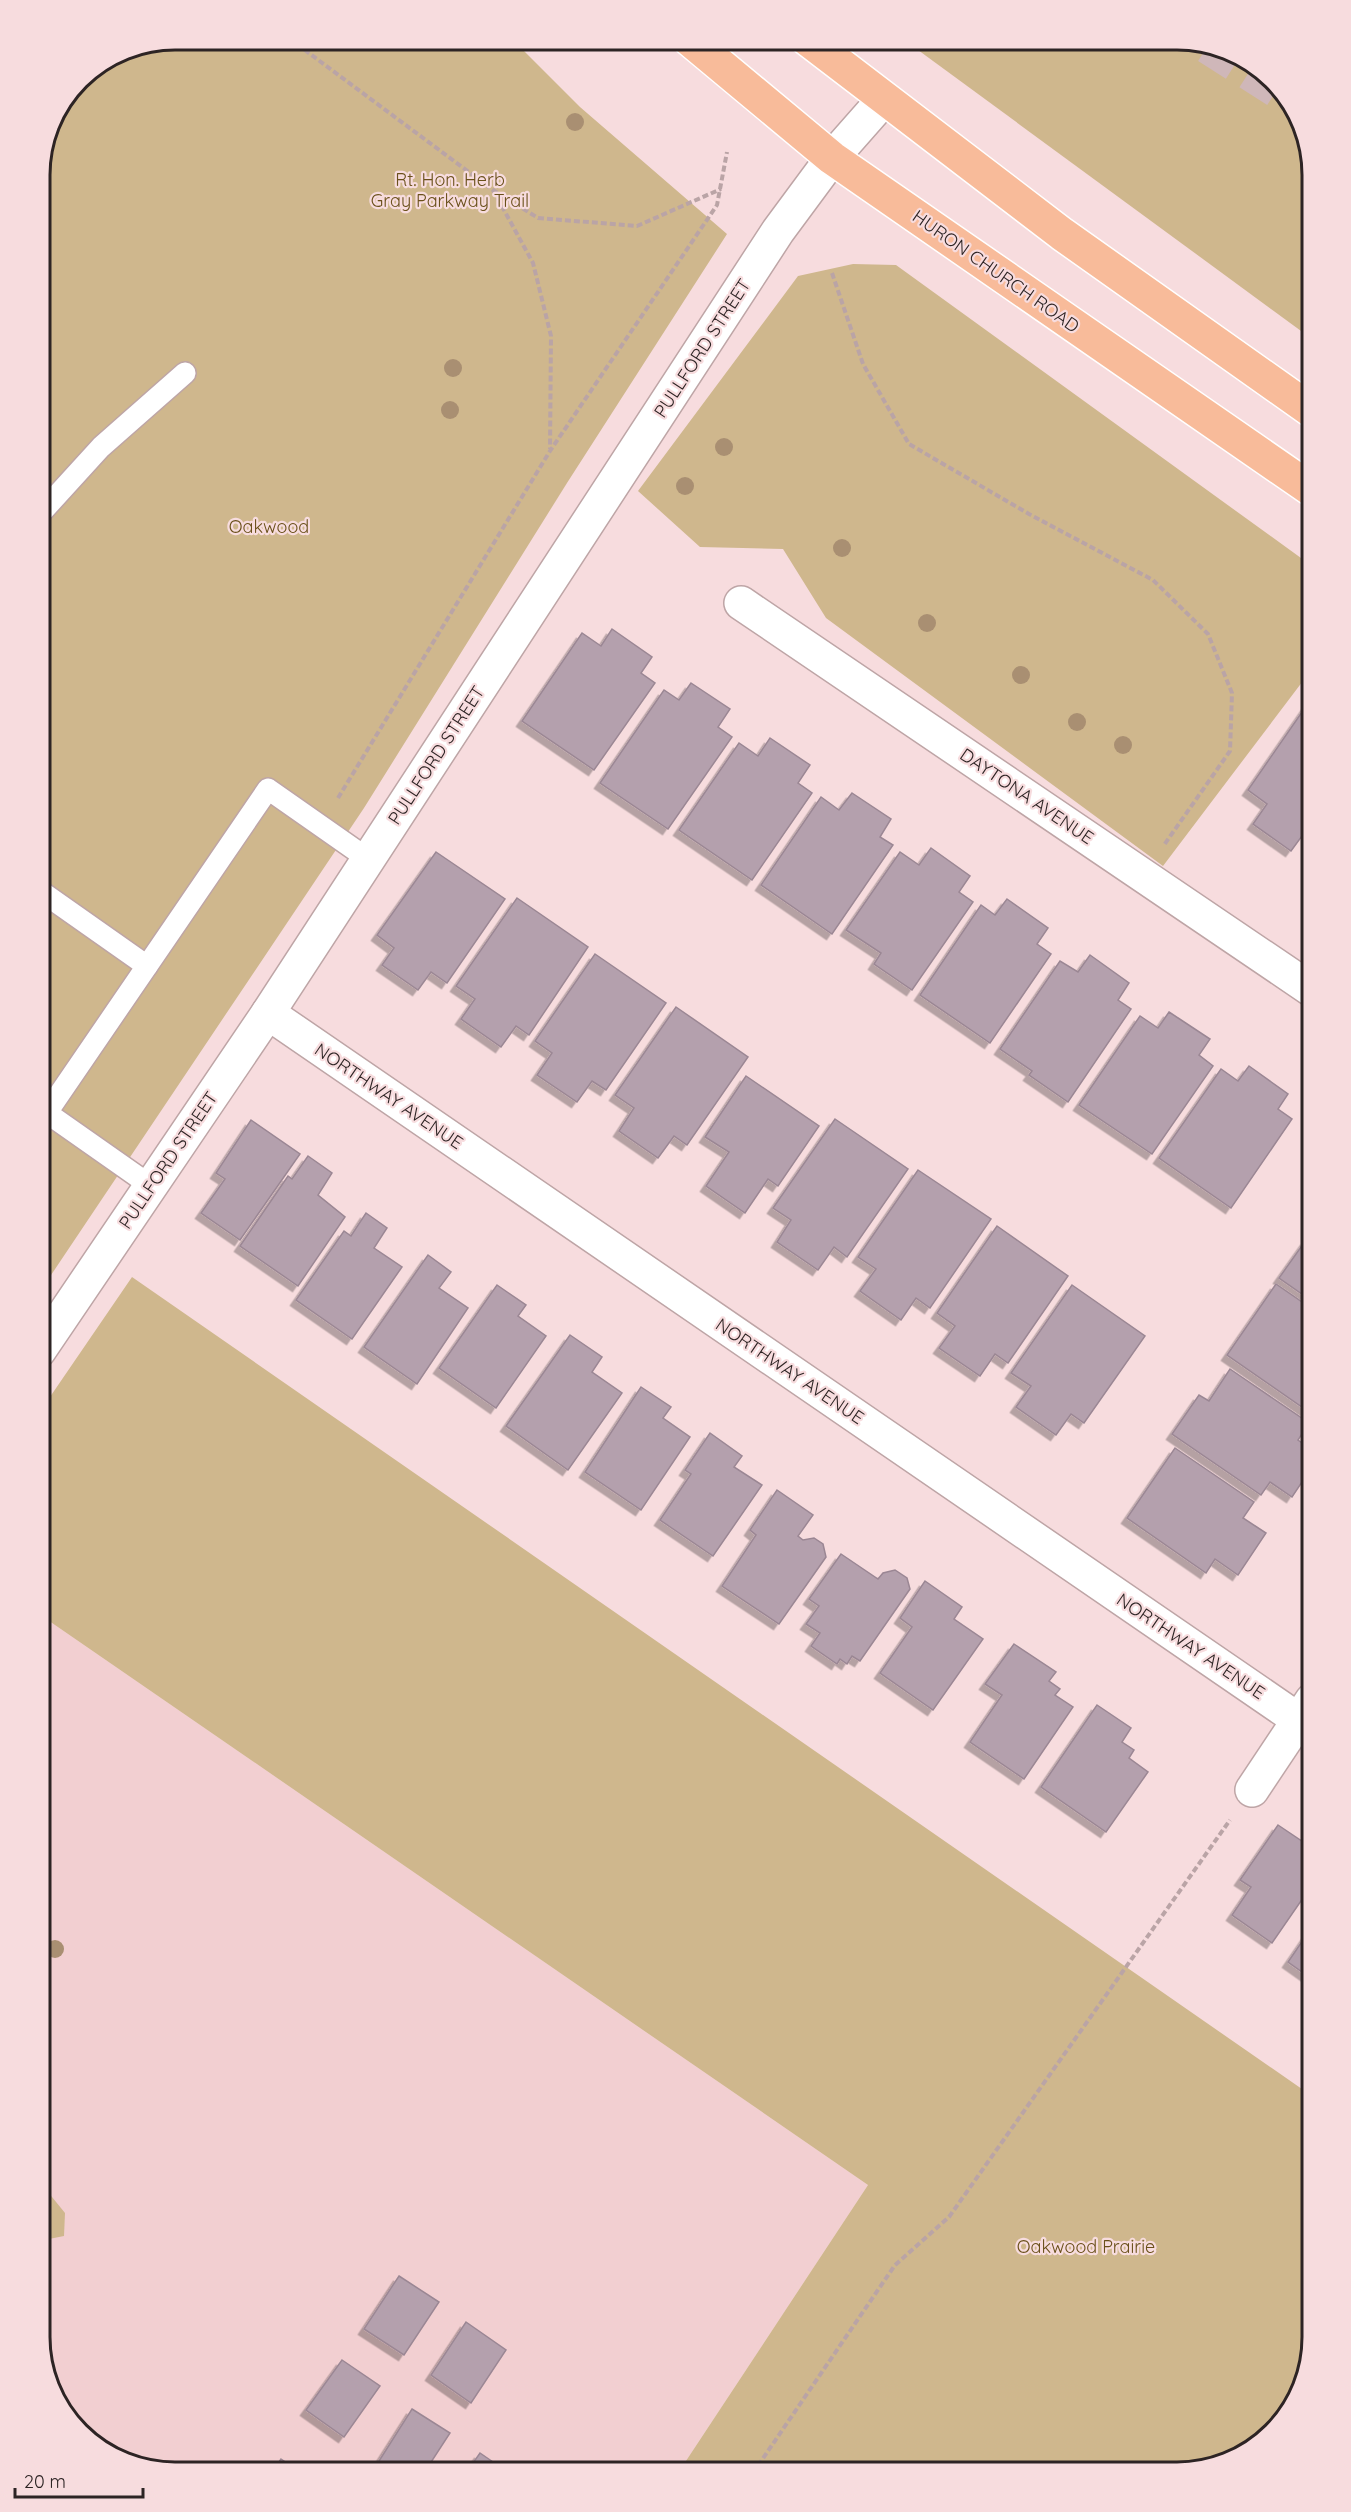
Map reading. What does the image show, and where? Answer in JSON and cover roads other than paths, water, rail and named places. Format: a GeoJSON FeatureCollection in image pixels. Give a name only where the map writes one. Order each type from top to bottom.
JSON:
{"type":"FeatureCollection","features":[{"type":"Feature","properties":{"kind":"main road","name":"HURON CHURCH ROAD"},"geometry":{"type":"LineString","coordinates":[[702,50],[832,158],[1302,483]]}},
{"type":"Feature","properties":{"kind":"main road"},"geometry":{"type":"LineString","coordinates":[[821,50],[1062,234],[1302,404]]}},
{"type":"Feature","properties":{"kind":"street","name":"PULLFORD STREET"},"geometry":{"type":"LineString","coordinates":[[50,1335],[268,1013],[778,231],[832,158],[884,99]]}},
{"type":"Feature","properties":{"kind":"street","name":"DAYTONA AVENUE"},"geometry":{"type":"LineString","coordinates":[[741,603],[1302,983]]}},
{"type":"Feature","properties":{"kind":"street","name":"NORTHWAY AVENUE"},"geometry":{"type":"LineString","coordinates":[[268,1013],[1302,1712]]}},
{"type":"Feature","properties":{"kind":"street"},"geometry":{"type":"LineString","coordinates":[[1252,1790],[1302,1724]]}},
{"type":"Feature","properties":{"kind":"lane"},"geometry":{"type":"LineString","coordinates":[[50,503],[101,447],[184,373]]}},
{"type":"Feature","properties":{"kind":"lane"},"geometry":{"type":"LineString","coordinates":[[50,1109],[268,789],[368,859]]}},
{"type":"Feature","properties":{"kind":"lane"},"geometry":{"type":"LineString","coordinates":[[50,898],[147,966]]}},
{"type":"Feature","properties":{"kind":"lane"},"geometry":{"type":"LineString","coordinates":[[50,1123],[151,1186]]}},
{"type":"Feature","properties":{"kind":"tunnel"},"geometry":{"type":"LineString","coordinates":[[1231,62],[1258,80]]}},
{"type":"Feature","properties":{"kind":"park label","name":"Rt. Hon. Herb Gray Parkway Trail"},"geometry":{"type":"Point","coordinates":[450,189]}},
{"type":"Feature","properties":{"kind":"park label","name":"Oakwood"},"geometry":{"type":"Point","coordinates":[269,526]}},
{"type":"Feature","properties":{"kind":"park label","name":"Oakwood Prairie"},"geometry":{"type":"Point","coordinates":[1086,2246]}}]}
